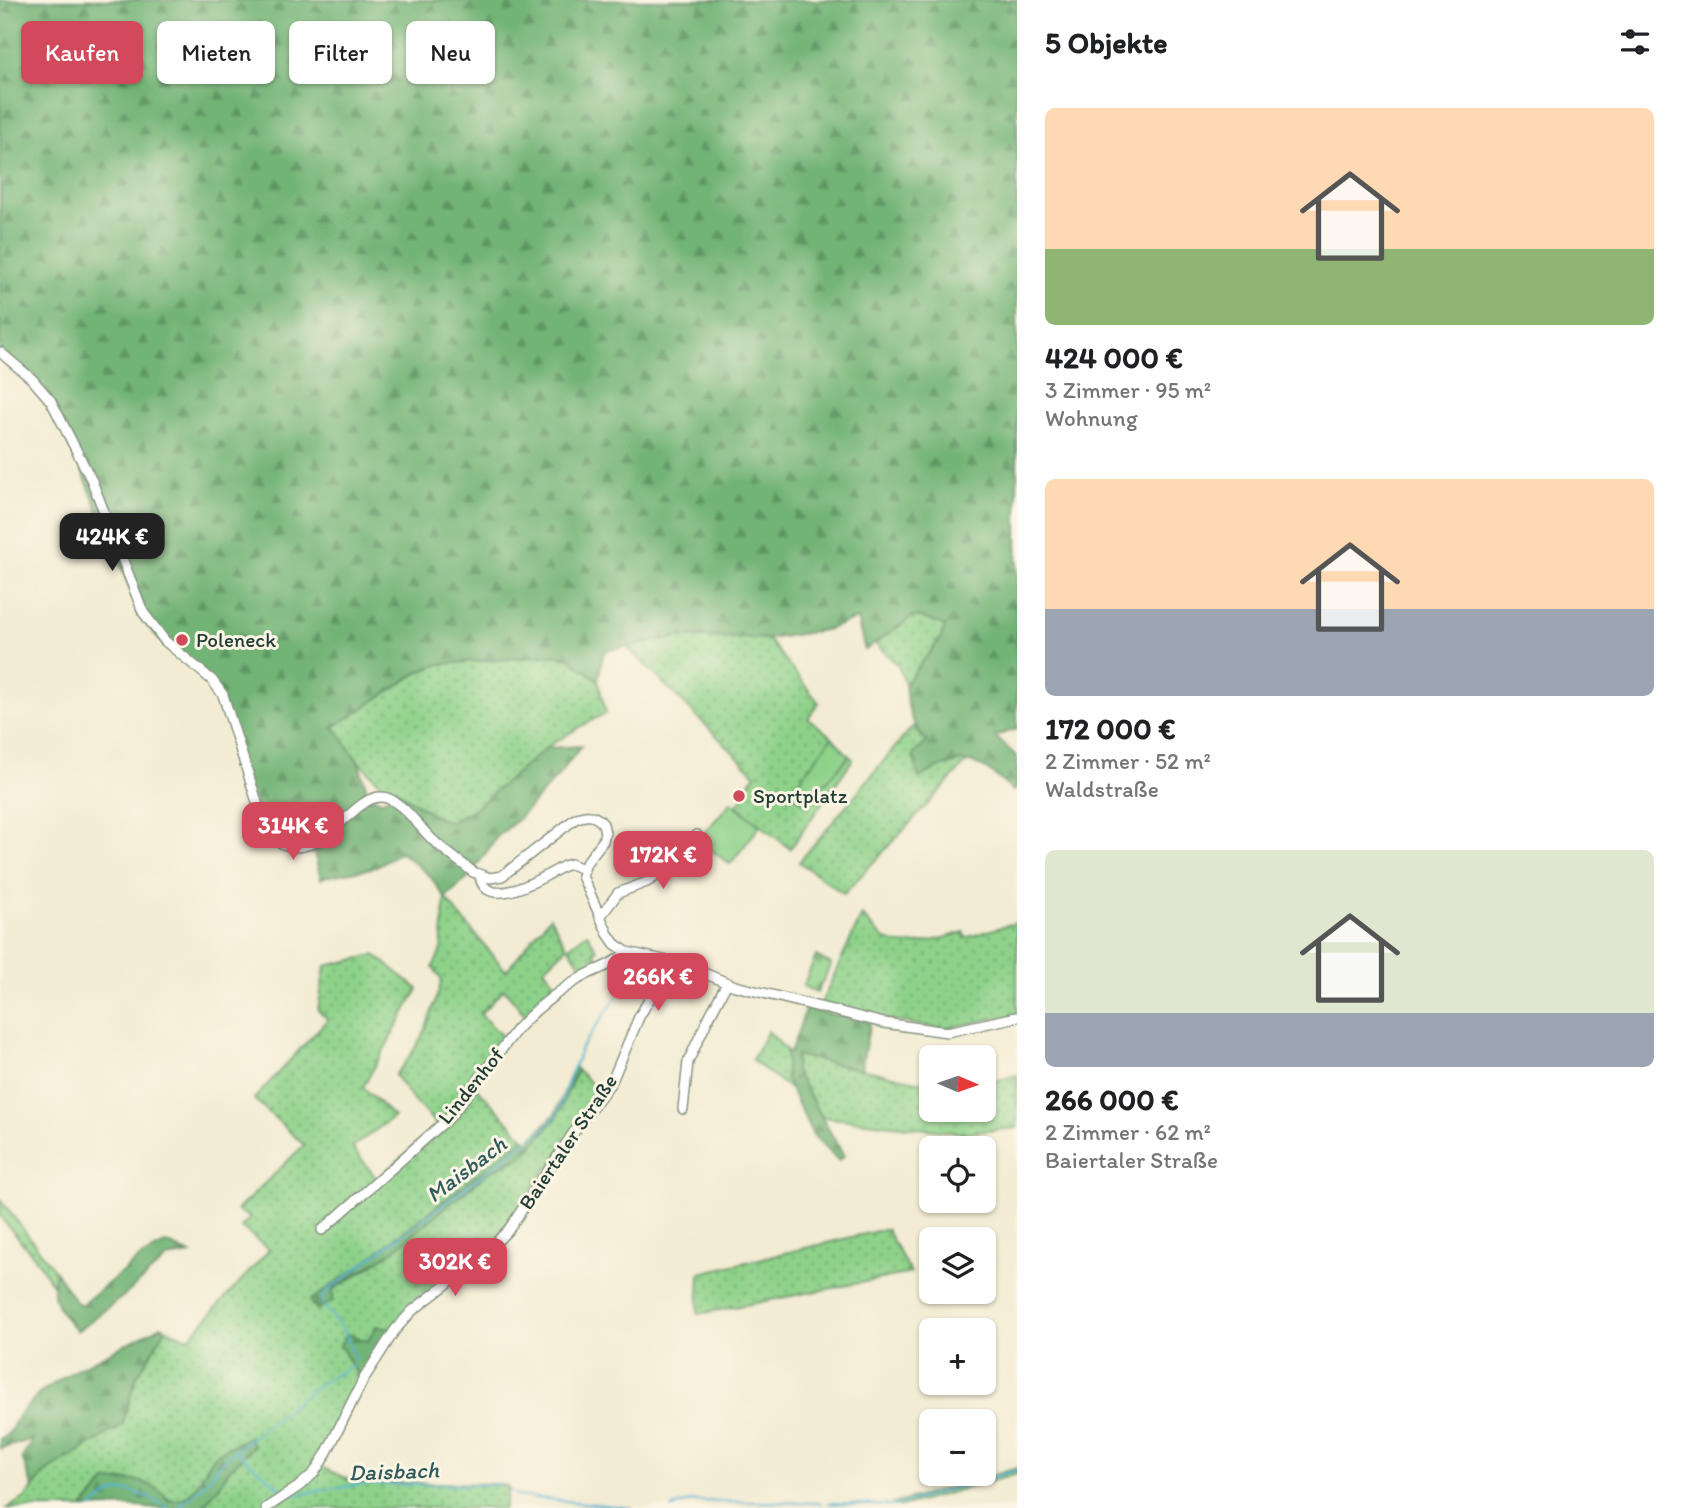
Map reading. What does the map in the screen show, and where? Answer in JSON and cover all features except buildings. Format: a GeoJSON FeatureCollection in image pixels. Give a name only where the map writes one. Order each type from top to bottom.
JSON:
{"type":"FeatureCollection","features":[{"type":"Feature","properties":{"kind":"street"},"geometry":{"type":"LineString","coordinates":[[0,352],[32,379],[51,401],[92,481],[143,612],[165,641],[212,680],[223,695],[266,828],[284,845],[303,847],[314,844],[364,804],[375,798],[386,797],[402,808],[435,843],[476,874],[485,888],[511,891],[524,888],[564,866],[571,864],[583,869]]}},
{"type":"Feature","properties":{"kind":"street"},"geometry":{"type":"LineString","coordinates":[[476,874],[494,878],[502,876],[575,819],[588,815],[601,821],[605,834],[583,869],[583,879],[615,944],[627,952],[692,967],[727,984],[884,1023],[947,1032],[1017,1017]]}},
{"type":"Feature","properties":{"kind":"street"},"geometry":{"type":"LineString","coordinates":[[600,917],[618,893],[647,882],[673,866],[697,835]]}},
{"type":"Feature","properties":{"kind":"street","name":"Lindenhof"},"geometry":{"type":"LineString","coordinates":[[322,1230],[450,1117],[530,1016],[567,988],[612,964],[627,952]]}},
{"type":"Feature","properties":{"kind":"street","name":"Baiertaler Straße"},"geometry":{"type":"LineString","coordinates":[[266,1508],[308,1479],[321,1462],[363,1380],[395,1330],[412,1311],[475,1263],[509,1229],[612,1081],[639,1017],[672,961]]}},
{"type":"Feature","properties":{"kind":"street"},"geometry":{"type":"LineString","coordinates":[[683,1109],[688,1062],[706,1021],[727,984]]}},
{"type":"Feature","properties":{"kind":"green space"},"geometry":{"type":"Polygon","coordinates":[[[0,0],[1017,0],[1017,729],[995,736],[1017,757],[1017,788],[1013,791],[989,771],[969,762],[947,764],[919,778],[913,754],[927,742],[911,715],[905,684],[941,638],[945,626],[921,617],[912,617],[865,650],[857,619],[825,630],[768,639],[682,636],[604,651],[598,680],[569,658],[558,655],[440,664],[420,671],[334,727],[358,761],[369,796],[381,801],[392,795],[394,789],[438,818],[450,822],[474,809],[546,748],[581,746],[560,774],[518,819],[497,837],[469,877],[445,898],[430,876],[401,852],[373,868],[321,879],[313,849],[284,849],[273,843],[263,830],[222,701],[196,669],[163,644],[142,618],[80,465],[46,399],[0,357],[0,0]]]}},
{"type":"Feature","properties":{"kind":"green space"},"geometry":{"type":"Polygon","coordinates":[[[912,617],[921,617],[945,625],[941,638],[905,684],[898,665],[875,643],[912,617]]]}},
{"type":"Feature","properties":{"kind":"green space"},"geometry":{"type":"Polygon","coordinates":[[[682,636],[768,639],[819,703],[808,718],[832,737],[791,792],[807,804],[849,756],[853,759],[790,849],[736,805],[748,792],[744,788],[756,775],[627,647],[682,636]]]}},
{"type":"Feature","properties":{"kind":"green space"},"geometry":{"type":"Polygon","coordinates":[[[558,655],[569,658],[598,680],[606,713],[546,748],[474,809],[450,822],[438,818],[395,789],[392,795],[358,761],[333,727],[421,671],[440,664],[558,655]]]}},
{"type":"Feature","properties":{"kind":"green space"},"geometry":{"type":"Polygon","coordinates":[[[913,726],[927,742],[938,767],[969,760],[844,894],[799,862],[913,726]]]}},
{"type":"Feature","properties":{"kind":"green space"},"geometry":{"type":"Polygon","coordinates":[[[832,737],[849,756],[806,805],[791,792],[832,737]]]}},
{"type":"Feature","properties":{"kind":"green space"},"geometry":{"type":"Polygon","coordinates":[[[731,802],[760,826],[730,864],[698,840],[731,802]]]}},
{"type":"Feature","properties":{"kind":"green space"},"geometry":{"type":"Polygon","coordinates":[[[445,898],[506,971],[550,917],[567,947],[544,969],[561,990],[527,1017],[504,989],[480,1014],[506,1040],[473,1084],[524,1138],[360,1266],[311,1300],[333,1300],[333,1290],[372,1266],[487,1173],[524,1155],[556,1119],[577,1070],[602,1094],[494,1242],[391,1330],[368,1342],[347,1335],[340,1345],[361,1381],[310,1473],[296,1485],[262,1508],[202,1508],[228,1471],[253,1446],[250,1437],[215,1456],[195,1490],[178,1501],[106,1482],[83,1508],[7,1508],[25,1498],[46,1472],[122,1425],[136,1378],[166,1329],[189,1338],[269,1250],[241,1227],[250,1218],[237,1210],[304,1145],[254,1099],[328,1019],[318,1010],[325,966],[375,955],[418,989],[363,1087],[394,1117],[352,1147],[377,1179],[438,1126],[413,1100],[395,1075],[412,1053],[424,1030],[442,980],[433,967],[441,951],[445,898]]]}},
{"type":"Feature","properties":{"kind":"green space"},"geometry":{"type":"Polygon","coordinates":[[[862,915],[883,937],[904,944],[925,943],[964,932],[965,938],[1017,922],[1017,1014],[943,1029],[882,1019],[821,1003],[862,915]]]}},
{"type":"Feature","properties":{"kind":"green space"},"geometry":{"type":"Polygon","coordinates":[[[587,933],[597,950],[594,951],[598,959],[594,961],[596,965],[585,972],[569,947],[587,933]]]}},
{"type":"Feature","properties":{"kind":"green space"},"geometry":{"type":"Polygon","coordinates":[[[816,956],[831,964],[817,993],[803,986],[816,956]]]}},
{"type":"Feature","properties":{"kind":"green space"},"geometry":{"type":"Polygon","coordinates":[[[806,1009],[870,1022],[861,1070],[796,1055],[795,1071],[844,1156],[839,1161],[813,1135],[786,1079],[786,1050],[790,1053],[806,1009]]]}},
{"type":"Feature","properties":{"kind":"green space"},"geometry":{"type":"Polygon","coordinates":[[[768,1031],[786,1050],[786,1079],[791,1090],[752,1060],[768,1031]]]}},
{"type":"Feature","properties":{"kind":"green space"},"geometry":{"type":"Polygon","coordinates":[[[796,1055],[919,1081],[919,1122],[996,1122],[996,1081],[1017,1075],[1017,1128],[962,1133],[822,1117],[795,1071],[796,1055]]]}},
{"type":"Feature","properties":{"kind":"green space"},"geometry":{"type":"Polygon","coordinates":[[[574,1067],[577,1070],[556,1119],[524,1155],[487,1173],[393,1251],[333,1289],[333,1301],[317,1310],[310,1301],[360,1266],[524,1138],[528,1142],[555,1114],[574,1067]]]}},
{"type":"Feature","properties":{"kind":"green space"},"geometry":{"type":"Polygon","coordinates":[[[0,1199],[56,1272],[52,1285],[37,1260],[0,1217],[0,1199]]]}},
{"type":"Feature","properties":{"kind":"green space"},"geometry":{"type":"Polygon","coordinates":[[[886,1229],[911,1273],[698,1314],[700,1273],[886,1229]]]}},
{"type":"Feature","properties":{"kind":"green space"},"geometry":{"type":"Polygon","coordinates":[[[166,1243],[191,1254],[167,1258],[125,1295],[77,1331],[65,1318],[55,1297],[56,1272],[75,1301],[81,1305],[141,1257],[166,1243]]]}},
{"type":"Feature","properties":{"kind":"green space"},"geometry":{"type":"Polygon","coordinates":[[[162,1326],[166,1329],[136,1378],[122,1425],[46,1472],[33,1488],[22,1458],[33,1439],[0,1449],[0,1439],[9,1433],[19,1415],[41,1392],[78,1368],[162,1326]]]}},
{"type":"Feature","properties":{"kind":"green space"},"geometry":{"type":"Polygon","coordinates":[[[377,1326],[391,1330],[361,1381],[340,1345],[347,1334],[368,1341],[377,1326]]]}},
{"type":"Feature","properties":{"kind":"green space"},"geometry":{"type":"Polygon","coordinates":[[[250,1436],[253,1446],[228,1471],[202,1508],[83,1508],[106,1482],[124,1480],[155,1487],[168,1500],[185,1497],[215,1456],[250,1436]]]}},
{"type":"Feature","properties":{"kind":"green space"},"geometry":{"type":"Polygon","coordinates":[[[321,1467],[354,1482],[501,1484],[508,1487],[504,1508],[271,1508],[321,1467]]]}},
{"type":"Feature","properties":{"kind":"green space"},"geometry":{"type":"Polygon","coordinates":[[[1017,1468],[1017,1474],[996,1480],[996,1474],[1017,1468]]]}},
{"type":"Feature","properties":{"kind":"green space"},"geometry":{"type":"Polygon","coordinates":[[[956,1486],[975,1486],[901,1507],[894,1504],[956,1486]]]}},
{"type":"Feature","properties":{"kind":"waterway","name":"Maisbach"},"geometry":{"type":"LineString","coordinates":[[356,1360],[345,1333],[323,1304],[322,1297],[545,1128],[556,1115],[581,1048],[631,977]]}},
{"type":"Feature","properties":{"kind":"waterway","name":"Maisbach"},"geometry":{"type":"LineString","coordinates":[[178,1508],[205,1483],[224,1460],[315,1387],[352,1365]]}},
{"type":"Feature","properties":{"kind":"waterway","name":"Daisbach"},"geometry":{"type":"LineString","coordinates":[[237,1452],[284,1491]]}},
{"type":"Feature","properties":{"kind":"waterway","name":"Daisbach"},"geometry":{"type":"LineString","coordinates":[[829,1503],[894,1506],[1017,1470]]}},
{"type":"Feature","properties":{"kind":"waterway","name":"Daisbach"},"geometry":{"type":"LineString","coordinates":[[293,1495],[363,1484],[501,1485]]}},
{"type":"Feature","properties":{"kind":"waterway","name":"Daisbach"},"geometry":{"type":"LineString","coordinates":[[509,1490],[518,1496],[632,1508]]}},
{"type":"Feature","properties":{"kind":"waterway","name":"Maisbach"},"geometry":{"type":"LineString","coordinates":[[93,1508],[102,1499],[121,1491],[138,1493],[168,1508]]}},
{"type":"Feature","properties":{"kind":"waterway","name":"Daisbach"},"geometry":{"type":"LineString","coordinates":[[672,1508],[691,1501],[821,1503]]}},
{"type":"Feature","properties":{"kind":"place","name":"Poleneck"},"geometry":{"type":"Point","coordinates":[182,640]}},
{"type":"Feature","properties":{"kind":"place","name":"Sportplatz"},"geometry":{"type":"Point","coordinates":[739,796]}}]}
